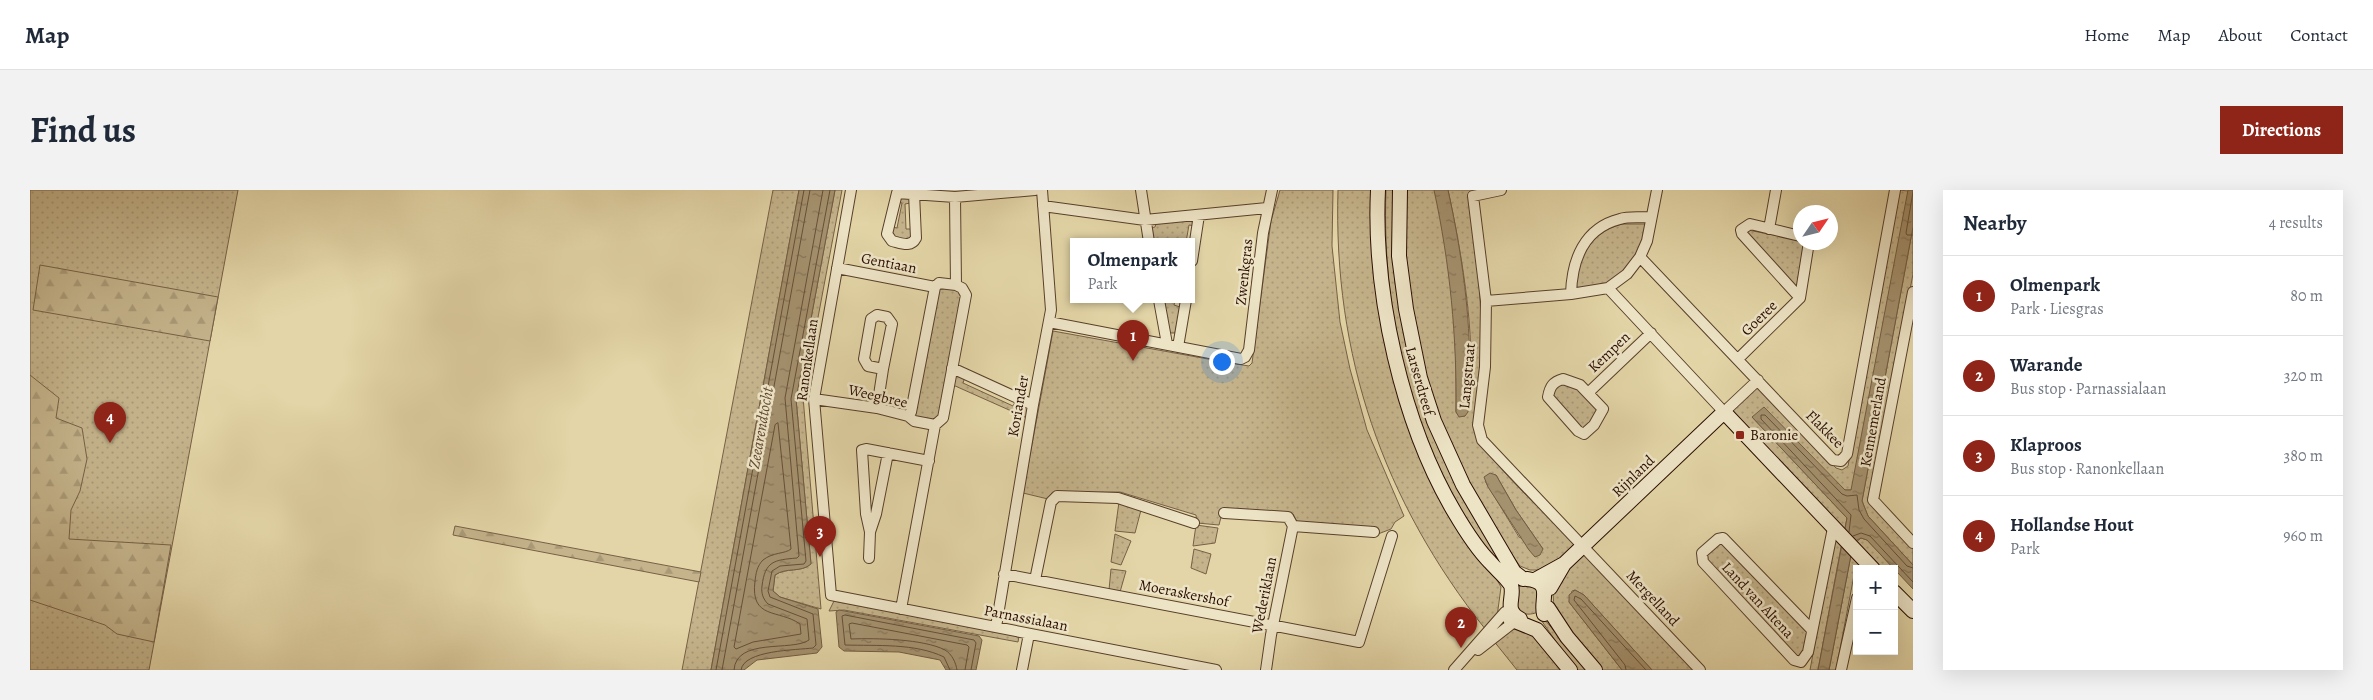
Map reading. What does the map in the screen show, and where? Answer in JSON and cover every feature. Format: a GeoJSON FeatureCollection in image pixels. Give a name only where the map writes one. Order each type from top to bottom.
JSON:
{"type":"FeatureCollection","features":[{"type":"Feature","properties":{"kind":"main road","name":"Larserdreef"},"geometry":{"type":"LineString","coordinates":[[1378,190],[1379,254],[1385,309],[1406,397],[1433,468],[1454,511],[1475,544],[1490,563],[1528,582]]}},
{"type":"Feature","properties":{"kind":"main road","name":"Larserdreef"},"geometry":{"type":"LineString","coordinates":[[1400,190],[1400,256],[1406,310],[1420,378],[1434,421],[1463,485],[1514,572],[1528,582]]}},
{"type":"Feature","properties":{"kind":"main road","name":"Rijnland"},"geometry":{"type":"LineString","coordinates":[[1528,582],[1564,564],[1724,412]]}},
{"type":"Feature","properties":{"kind":"main road"},"geometry":{"type":"LineString","coordinates":[[1724,412],[1855,550],[1866,565]]}},
{"type":"Feature","properties":{"kind":"main road"},"geometry":{"type":"LineString","coordinates":[[1527,617],[1551,599],[1528,582],[1512,591],[1510,606],[1513,614],[1527,617],[1567,637],[1595,670]]}},
{"type":"Feature","properties":{"kind":"main road"},"geometry":{"type":"LineString","coordinates":[[1898,596],[1913,612]]}},
{"type":"Feature","properties":{"kind":"main road"},"geometry":{"type":"LineString","coordinates":[[1527,617],[1552,645],[1570,670]]}},
{"type":"Feature","properties":{"kind":"street","name":"Ranonkellaan"},"geometry":{"type":"LineString","coordinates":[[831,595],[814,399],[851,190]]}},
{"type":"Feature","properties":{"kind":"street"},"geometry":{"type":"LineString","coordinates":[[914,194],[916,238],[910,244],[892,241],[887,234],[897,193],[914,194],[955,197],[1035,190]]}},
{"type":"Feature","properties":{"kind":"street","name":"Koriander"},"geometry":{"type":"LineString","coordinates":[[996,627],[1051,310],[1042,190]]}},
{"type":"Feature","properties":{"kind":"street"},"geometry":{"type":"LineString","coordinates":[[1141,190],[1148,238]]}},
{"type":"Feature","properties":{"kind":"street","name":"Zwenkgras"},"geometry":{"type":"LineString","coordinates":[[1178,346],[1241,359],[1245,357],[1249,350],[1267,208],[1272,190]]}},
{"type":"Feature","properties":{"kind":"street","name":"Langstraat"},"geometry":{"type":"LineString","coordinates":[[1500,190],[1473,196],[1486,301],[1485,367],[1478,425],[1482,440],[1584,546]]}},
{"type":"Feature","properties":{"kind":"street"},"geometry":{"type":"LineString","coordinates":[[1486,301],[1571,294],[1608,288],[1627,274],[1640,257],[1646,241],[1657,190]]}},
{"type":"Feature","properties":{"kind":"street"},"geometry":{"type":"LineString","coordinates":[[1769,229],[1776,190]]}},
{"type":"Feature","properties":{"kind":"street","name":"Flakkee"},"geometry":{"type":"LineString","coordinates":[[1640,257],[1833,460],[1841,461],[1847,454],[1895,190]]}},
{"type":"Feature","properties":{"kind":"street"},"geometry":{"type":"LineString","coordinates":[[901,609],[935,425],[943,418],[966,295],[962,288],[956,285],[955,197]]}},
{"type":"Feature","properties":{"kind":"street"},"geometry":{"type":"LineString","coordinates":[[1043,206],[1145,220],[1267,208]]}},
{"type":"Feature","properties":{"kind":"street"},"geometry":{"type":"LineString","coordinates":[[1195,241],[1199,215]]}},
{"type":"Feature","properties":{"kind":"street"},"geometry":{"type":"LineString","coordinates":[[1571,294],[1575,259],[1590,235],[1620,219],[1651,217]]}},
{"type":"Feature","properties":{"kind":"street"},"geometry":{"type":"LineString","coordinates":[[1793,234],[1750,224],[1741,230],[1742,234],[1800,298]]}},
{"type":"Feature","properties":{"kind":"street"},"geometry":{"type":"LineString","coordinates":[[1800,298],[1809,250]]}},
{"type":"Feature","properties":{"kind":"street","name":"Gentiaan"},"geometry":{"type":"LineString","coordinates":[[837,268],[935,287],[939,283],[956,285]]}},
{"type":"Feature","properties":{"kind":"street"},"geometry":{"type":"LineString","coordinates":[[908,416],[911,412],[935,287]]}},
{"type":"Feature","properties":{"kind":"street"},"geometry":{"type":"LineString","coordinates":[[1608,288],[1724,412]]}},
{"type":"Feature","properties":{"kind":"street","name":"Kennemerland"},"geometry":{"type":"LineString","coordinates":[[1913,292],[1873,500],[1913,544]]}},
{"type":"Feature","properties":{"kind":"street","name":"Goeree"},"geometry":{"type":"LineString","coordinates":[[1738,359],[1800,298]]}},
{"type":"Feature","properties":{"kind":"street"},"geometry":{"type":"LineString","coordinates":[[1159,303],[1166,344]]}},
{"type":"Feature","properties":{"kind":"street"},"geometry":{"type":"LineString","coordinates":[[1049,322],[1178,346],[1185,303]]}},
{"type":"Feature","properties":{"kind":"street"},"geometry":{"type":"LineString","coordinates":[[877,408],[892,324],[887,318],[877,315],[871,319],[864,360],[868,366],[883,369]]}},
{"type":"Feature","properties":{"kind":"street","name":"Kempen"},"geometry":{"type":"LineString","coordinates":[[1588,393],[1651,333]]}},
{"type":"Feature","properties":{"kind":"street"},"geometry":{"type":"LineString","coordinates":[[952,368],[1033,405]]}},
{"type":"Feature","properties":{"kind":"street","name":"Kempen"},"geometry":{"type":"LineString","coordinates":[[1563,379],[1580,385],[1588,393],[1603,409],[1594,425],[1584,434],[1578,431],[1548,396],[1550,387],[1555,381],[1563,379]]}},
{"type":"Feature","properties":{"kind":"street","name":"Rijnland"},"geometry":{"type":"LineString","coordinates":[[1724,412],[1758,380]]}},
{"type":"Feature","properties":{"kind":"street","name":"Weegbree"},"geometry":{"type":"LineString","coordinates":[[814,399],[877,408],[908,416],[914,421],[935,425]]}},
{"type":"Feature","properties":{"kind":"street"},"geometry":{"type":"LineString","coordinates":[[869,558],[870,532],[866,514],[862,450],[866,449],[929,461]]}},
{"type":"Feature","properties":{"kind":"street"},"geometry":{"type":"LineString","coordinates":[[870,532],[876,514],[888,453]]}},
{"type":"Feature","properties":{"kind":"street"},"geometry":{"type":"LineString","coordinates":[[1035,580],[1051,502],[1057,496],[1118,498],[1194,523]]}},
{"type":"Feature","properties":{"kind":"street"},"geometry":{"type":"LineString","coordinates":[[1224,513],[1288,517],[1293,526],[1374,532]]}},
{"type":"Feature","properties":{"kind":"street","name":"Wederiklaan"},"geometry":{"type":"LineString","coordinates":[[1266,670],[1293,526]]}},
{"type":"Feature","properties":{"kind":"street","name":"Land van Altena"},"geometry":{"type":"LineString","coordinates":[[1812,630],[1724,538],[1718,539],[1702,553],[1703,562],[1794,660],[1801,662],[1805,659],[1837,532]]}},
{"type":"Feature","properties":{"kind":"street","name":"Moeraskershof"},"geometry":{"type":"LineString","coordinates":[[1004,574],[1359,642],[1392,536]]}},
{"type":"Feature","properties":{"kind":"street","name":"Mergelland"},"geometry":{"type":"LineString","coordinates":[[1584,546],[1700,670]]}},
{"type":"Feature","properties":{"kind":"street","name":"Parnassialaan"},"geometry":{"type":"LineString","coordinates":[[831,595],[1216,670]]}},
{"type":"Feature","properties":{"kind":"street"},"geometry":{"type":"LineString","coordinates":[[1844,668],[1855,610]]}},
{"type":"Feature","properties":{"kind":"street"},"geometry":{"type":"LineString","coordinates":[[1454,670],[1462,661],[1527,617]]}},
{"type":"Feature","properties":{"kind":"street"},"geometry":{"type":"LineString","coordinates":[[1022,670],[1029,634]]}},
{"type":"Feature","properties":{"kind":"green space"},"geometry":{"type":"Polygon","coordinates":[[[30,190],[238,190],[149,670],[30,670],[30,190]]]}},
{"type":"Feature","properties":{"kind":"green space"},"geometry":{"type":"Polygon","coordinates":[[[773,190],[799,190],[711,670],[682,670],[773,190]]]}},
{"type":"Feature","properties":{"kind":"green space"},"geometry":{"type":"Polygon","coordinates":[[[835,190],[842,190],[803,397],[821,609],[780,597],[773,591],[775,575],[784,571],[807,567],[811,564],[796,399],[835,190]]]}},
{"type":"Feature","properties":{"kind":"green space"},"geometry":{"type":"Polygon","coordinates":[[[1280,190],[1333,190],[1332,246],[1340,322],[1350,369],[1367,430],[1404,516],[1395,522],[1391,529],[1378,534],[1297,522],[1293,514],[1223,509],[1219,525],[1197,523],[1196,515],[1120,492],[1057,493],[1051,494],[1048,499],[1023,493],[1053,331],[1230,363],[1249,366],[1252,363],[1271,221],[1280,190]]]}},
{"type":"Feature","properties":{"kind":"green space"},"geometry":{"type":"Polygon","coordinates":[[[1338,190],[1375,190],[1374,234],[1411,429],[1501,587],[1497,617],[1486,630],[1450,581],[1419,530],[1393,478],[1372,424],[1355,368],[1345,310],[1339,251],[1338,190]]]}},
{"type":"Feature","properties":{"kind":"green space"},"geometry":{"type":"Polygon","coordinates":[[[1386,190],[1394,190],[1395,283],[1410,362],[1426,415],[1450,473],[1513,578],[1480,538],[1452,495],[1429,447],[1412,398],[1399,346],[1390,294],[1386,241],[1386,190]]]}},
{"type":"Feature","properties":{"kind":"green space"},"geometry":{"type":"Polygon","coordinates":[[[1405,190],[1441,190],[1435,192],[1446,246],[1452,301],[1456,357],[1456,412],[1459,416],[1465,416],[1471,364],[1470,334],[1463,272],[1448,190],[1494,190],[1469,192],[1476,228],[1481,317],[1481,352],[1474,430],[1479,441],[1504,471],[1577,546],[1545,570],[1530,570],[1520,566],[1494,530],[1463,477],[1432,404],[1404,275],[1405,190]],[[1496,475],[1485,481],[1519,537],[1543,549],[1516,510],[1496,475]]]}},
{"type":"Feature","properties":{"kind":"green space"},"geometry":{"type":"Polygon","coordinates":[[[1899,190],[1908,191],[1907,200],[1851,490],[1845,490],[1752,417],[1847,518],[1844,533],[1730,411],[1752,390],[1759,387],[1836,468],[1842,470],[1848,466],[1899,190]]]}},
{"type":"Feature","properties":{"kind":"green space"},"geometry":{"type":"Polygon","coordinates":[[[898,196],[910,196],[910,203],[905,204],[906,229],[912,229],[913,235],[907,241],[892,237],[892,227],[897,228],[902,203],[897,202],[898,196]]]}},
{"type":"Feature","properties":{"kind":"green space"},"geometry":{"type":"Polygon","coordinates":[[[1193,220],[1196,226],[1189,225],[1187,238],[1152,238],[1151,228],[1155,227],[1156,224],[1193,220]]]}},
{"type":"Feature","properties":{"kind":"green space"},"geometry":{"type":"Polygon","coordinates":[[[1622,224],[1647,224],[1638,257],[1621,275],[1596,289],[1572,288],[1583,257],[1594,240],[1610,228],[1622,224]]]}},
{"type":"Feature","properties":{"kind":"green space"},"geometry":{"type":"Polygon","coordinates":[[[1913,227],[1913,274],[1871,493],[1913,548],[1913,565],[1868,516],[1862,501],[1913,227]]]}},
{"type":"Feature","properties":{"kind":"green space"},"geometry":{"type":"Polygon","coordinates":[[[1748,230],[1793,239],[1793,250],[1803,250],[1798,285],[1796,287],[1747,234],[1748,230]]]}},
{"type":"Feature","properties":{"kind":"green space"},"geometry":{"type":"Polygon","coordinates":[[[40,265],[218,297],[210,341],[33,310],[40,265]]]}},
{"type":"Feature","properties":{"kind":"green space"},"geometry":{"type":"Polygon","coordinates":[[[943,286],[962,292],[938,421],[914,416],[936,291],[943,286]]]}},
{"type":"Feature","properties":{"kind":"green space"},"geometry":{"type":"Polygon","coordinates":[[[1163,303],[1174,303],[1174,305],[1180,307],[1175,333],[1168,333],[1163,303]]]}},
{"type":"Feature","properties":{"kind":"green space"},"geometry":{"type":"Polygon","coordinates":[[[30,375],[59,398],[56,418],[82,428],[87,459],[80,491],[71,510],[69,539],[171,545],[154,642],[117,634],[105,625],[30,600],[30,375]]]}},
{"type":"Feature","properties":{"kind":"green space"},"geometry":{"type":"Polygon","coordinates":[[[955,376],[965,377],[963,383],[1013,406],[1016,400],[1029,409],[1027,418],[953,385],[955,376]]]}},
{"type":"Feature","properties":{"kind":"green space"},"geometry":{"type":"Polygon","coordinates":[[[1570,382],[1602,411],[1582,429],[1555,401],[1552,392],[1556,386],[1570,382]]]}},
{"type":"Feature","properties":{"kind":"green space"},"geometry":{"type":"Polygon","coordinates":[[[1119,502],[1141,510],[1135,533],[1115,531],[1119,502]]]}},
{"type":"Feature","properties":{"kind":"green space"},"geometry":{"type":"Polygon","coordinates":[[[1196,525],[1218,528],[1215,543],[1193,546],[1196,525]]]}},
{"type":"Feature","properties":{"kind":"green space"},"geometry":{"type":"Polygon","coordinates":[[[455,526],[701,572],[699,582],[453,535],[455,526]]]}},
{"type":"Feature","properties":{"kind":"green space"},"geometry":{"type":"Polygon","coordinates":[[[1115,534],[1131,541],[1121,565],[1111,562],[1115,534]]]}},
{"type":"Feature","properties":{"kind":"green space"},"geometry":{"type":"Polygon","coordinates":[[[1835,535],[1842,542],[1818,670],[1810,670],[1835,535]]]}},
{"type":"Feature","properties":{"kind":"green space"},"geometry":{"type":"Polygon","coordinates":[[[1861,538],[1867,540],[1890,565],[1874,565],[1854,544],[1861,538]]]}},
{"type":"Feature","properties":{"kind":"green space"},"geometry":{"type":"Polygon","coordinates":[[[1720,541],[1809,631],[1802,667],[1701,559],[1720,541]]]}},
{"type":"Feature","properties":{"kind":"green space"},"geometry":{"type":"Polygon","coordinates":[[[1194,549],[1211,554],[1206,574],[1191,568],[1194,549]]]}},
{"type":"Feature","properties":{"kind":"green space"},"geometry":{"type":"Polygon","coordinates":[[[1583,552],[1696,670],[1652,670],[1584,595],[1575,590],[1572,591],[1569,602],[1622,670],[1600,670],[1575,642],[1560,619],[1553,596],[1556,585],[1583,552]]]}},
{"type":"Feature","properties":{"kind":"green space"},"geometry":{"type":"Polygon","coordinates":[[[1851,555],[1861,562],[1859,565],[1853,565],[1853,581],[1836,670],[1829,670],[1851,555]]]}},
{"type":"Feature","properties":{"kind":"green space"},"geometry":{"type":"Polygon","coordinates":[[[1111,569],[1126,571],[1120,592],[1109,590],[1111,569]]]}},
{"type":"Feature","properties":{"kind":"green space"},"geometry":{"type":"Polygon","coordinates":[[[1526,584],[1534,586],[1539,591],[1538,612],[1526,614],[1518,611],[1515,599],[1517,587],[1526,584]]]}},
{"type":"Feature","properties":{"kind":"green space"},"geometry":{"type":"Polygon","coordinates":[[[834,601],[1019,636],[1018,642],[844,610],[829,611],[834,601]]]}},
{"type":"Feature","properties":{"kind":"green space"},"geometry":{"type":"Polygon","coordinates":[[[1544,619],[1588,670],[1576,670],[1541,620],[1544,619]]]}},
{"type":"Feature","properties":{"kind":"green space"},"geometry":{"type":"Polygon","coordinates":[[[1517,628],[1532,630],[1564,670],[1517,670],[1493,640],[1509,630],[1517,628]]]}},
{"type":"Feature","properties":{"kind":"water","name":"Zeearendtocht"},"geometry":{"type":"Polygon","coordinates":[[[799,190],[835,190],[796,399],[811,564],[807,567],[784,571],[775,575],[773,591],[780,597],[818,609],[822,647],[817,653],[757,660],[744,670],[711,670],[799,190]]]}},
{"type":"Feature","properties":{"kind":"water"},"geometry":{"type":"Polygon","coordinates":[[[1434,190],[1448,190],[1463,273],[1469,328],[1470,384],[1468,412],[1465,416],[1459,417],[1456,412],[1454,328],[1448,273],[1434,190]]]}},
{"type":"Feature","properties":{"kind":"water"},"geometry":{"type":"Polygon","coordinates":[[[1908,190],[1913,190],[1913,227],[1862,501],[1868,516],[1913,565],[1913,589],[1898,573],[1898,565],[1890,565],[1867,540],[1861,538],[1857,540],[1851,555],[1829,670],[1818,670],[1847,518],[1752,417],[1764,407],[1845,490],[1851,490],[1908,190]]]}},
{"type":"Feature","properties":{"kind":"water"},"geometry":{"type":"Polygon","coordinates":[[[1490,473],[1496,475],[1516,510],[1543,549],[1540,555],[1535,557],[1529,550],[1488,487],[1484,477],[1490,473]]]}},
{"type":"Feature","properties":{"kind":"water"},"geometry":{"type":"Polygon","coordinates":[[[1575,590],[1584,595],[1652,670],[1622,670],[1569,602],[1569,595],[1575,590]]]}},
{"type":"Feature","properties":{"kind":"water"},"geometry":{"type":"Polygon","coordinates":[[[839,610],[979,636],[982,640],[976,670],[946,670],[940,660],[899,652],[844,651],[839,647],[836,612],[839,610]]]}},
{"type":"Feature","properties":{"kind":"place","name":"Olmenpark"},"geometry":{"type":"Point","coordinates":[1133,361]}},
{"type":"Feature","properties":{"kind":"place","name":"Baronie"},"geometry":{"type":"Point","coordinates":[1740,435]}},
{"type":"Feature","properties":{"kind":"place","name":"Hollandse Hout"},"geometry":{"type":"Point","coordinates":[110,443]}},
{"type":"Feature","properties":{"kind":"place","name":"Klaproos"},"geometry":{"type":"Point","coordinates":[820,557]}},
{"type":"Feature","properties":{"kind":"place","name":"Warande"},"geometry":{"type":"Point","coordinates":[1461,648]}}]}
